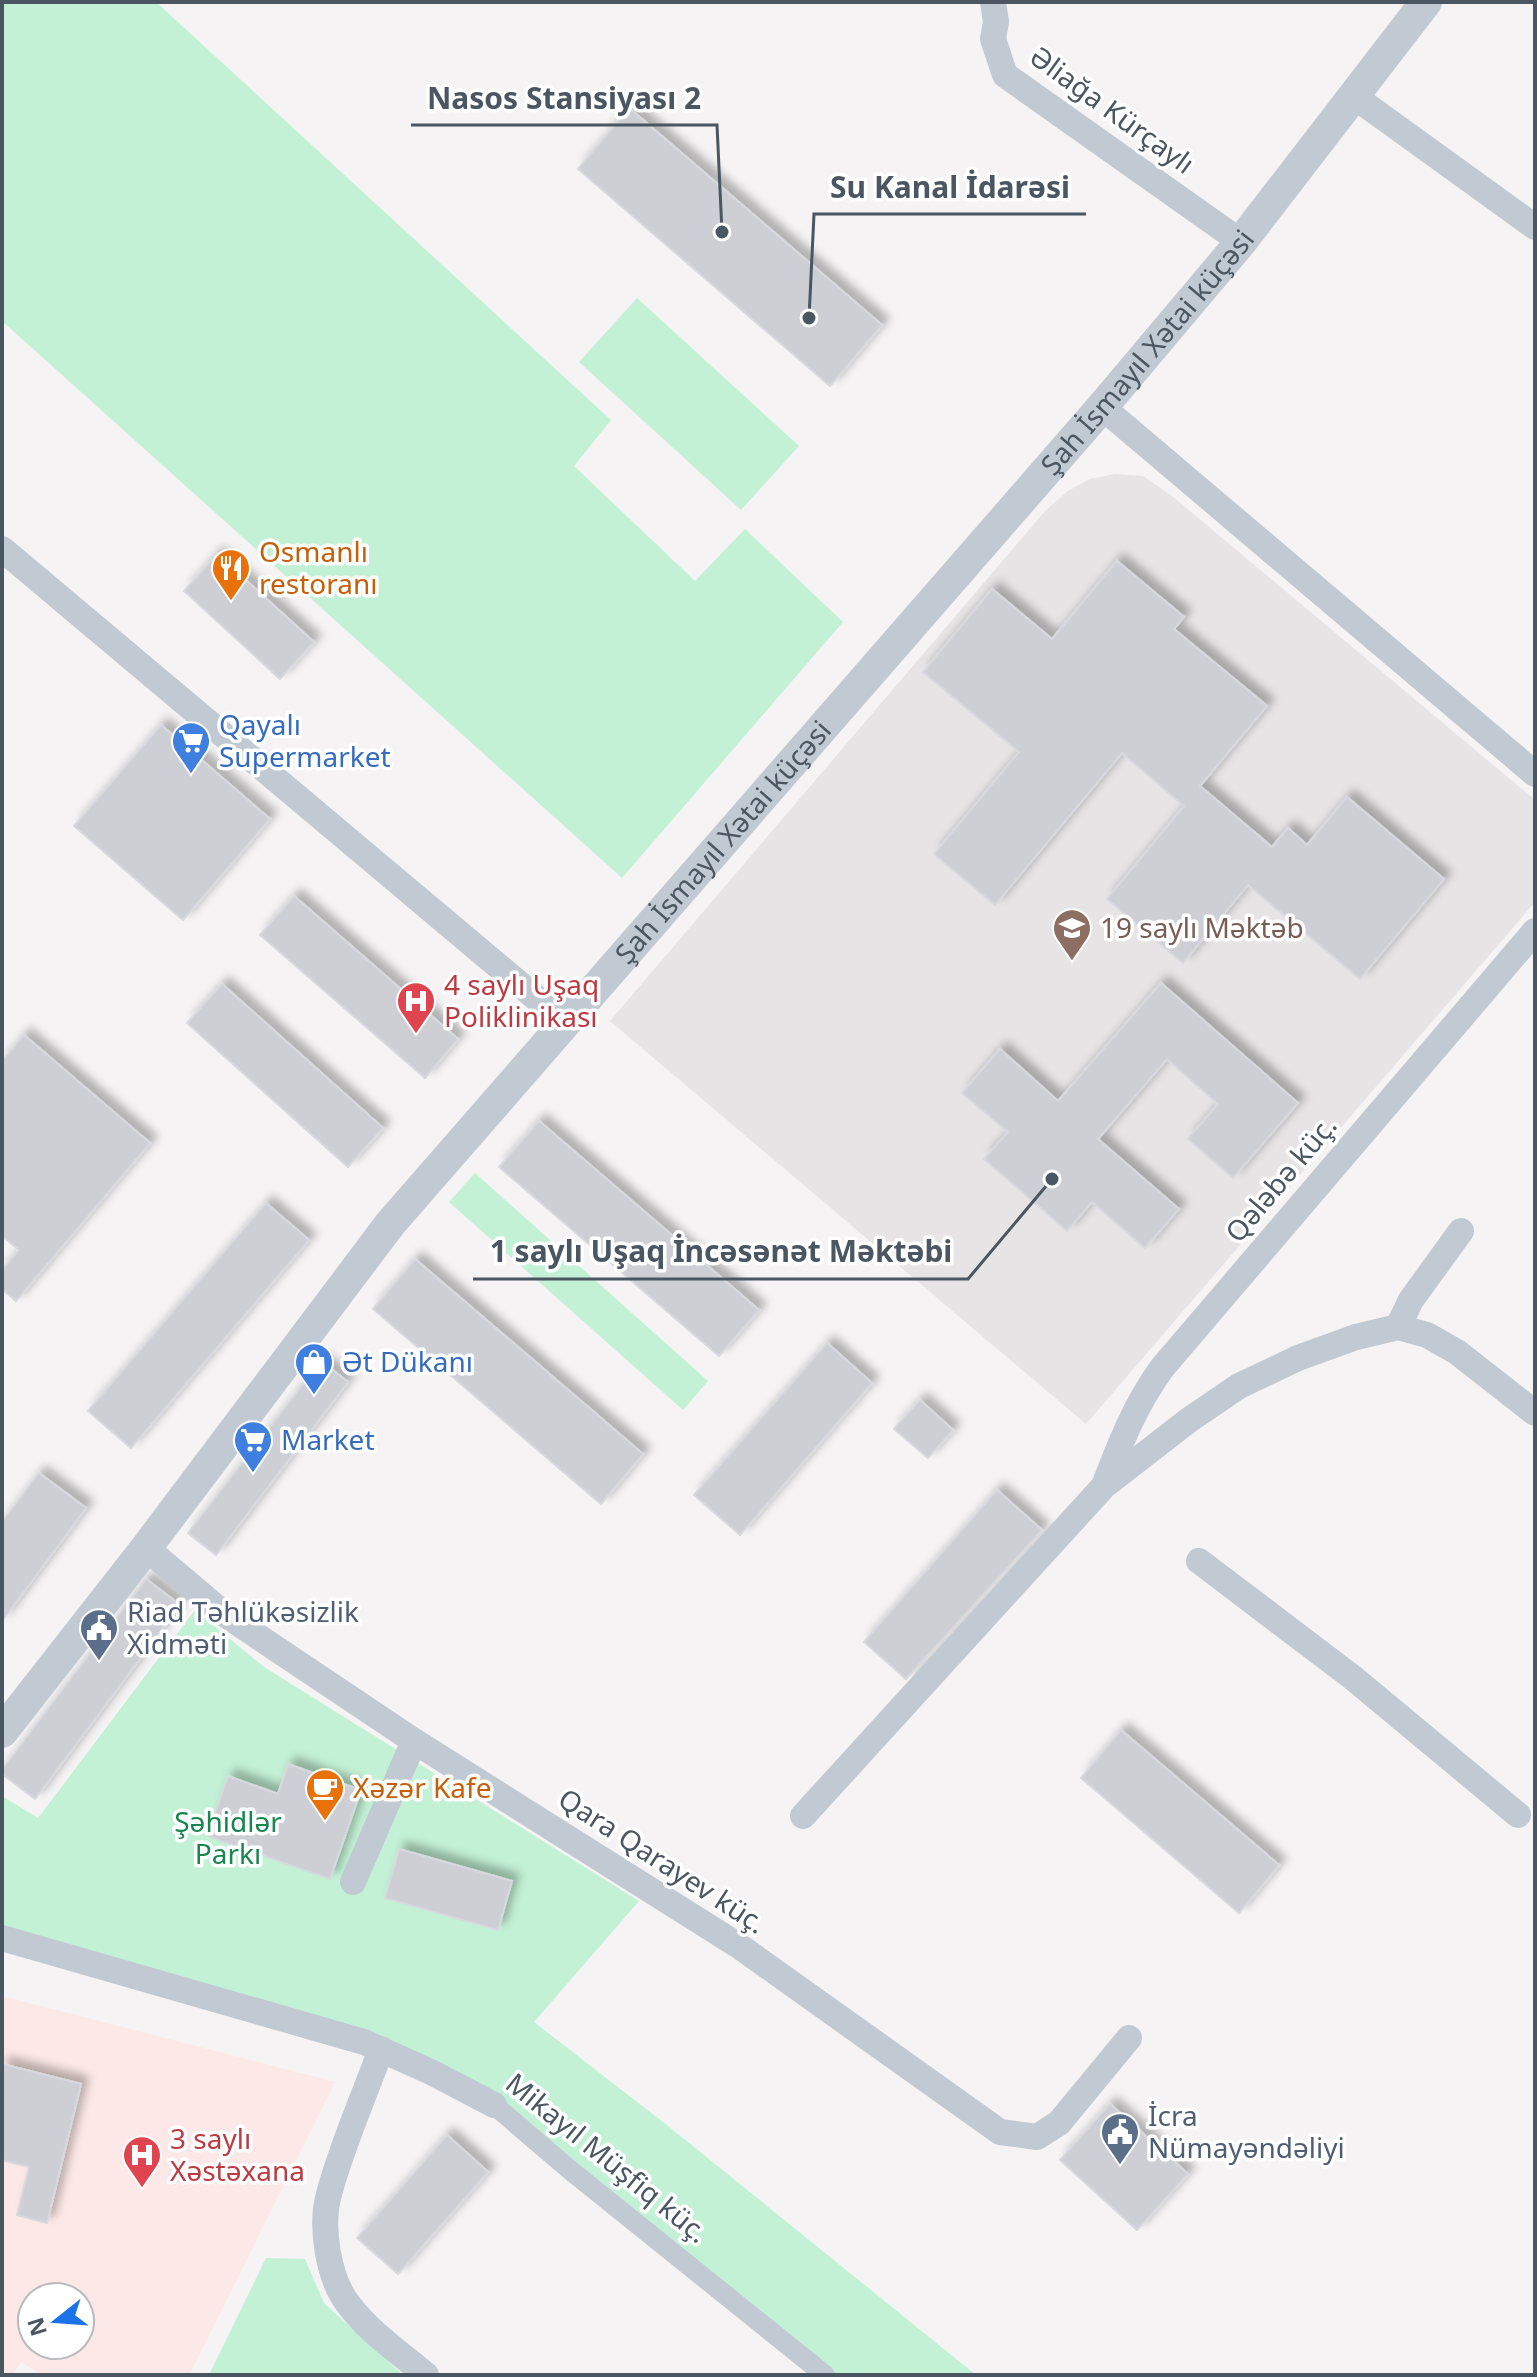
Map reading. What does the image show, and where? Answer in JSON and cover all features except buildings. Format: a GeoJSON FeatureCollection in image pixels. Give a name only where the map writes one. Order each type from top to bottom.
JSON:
{"type":"FeatureCollection","features":[{"type":"Feature","properties":{"kind":"street","name":"Əliağa Kürçaylı"},"geometry":{"type":"LineString","coordinates":[[993,2],[996,22],[993,39],[1005,75],[1241,242]]}},
{"type":"Feature","properties":{"kind":"street","name":"Şah İsmayıl Xətai küçəsi"},"geometry":{"type":"LineString","coordinates":[[2,1732],[146,1548],[390,1224],[1102,407],[1241,242],[1426,2]]}},
{"type":"Feature","properties":{"kind":"street"},"geometry":{"type":"LineString","coordinates":[[1355,97],[1535,227]]}},
{"type":"Feature","properties":{"kind":"street"},"geometry":{"type":"LineString","coordinates":[[1102,407],[1535,774]]}},
{"type":"Feature","properties":{"kind":"street"},"geometry":{"type":"LineString","coordinates":[[2,549],[566,1023]]}},
{"type":"Feature","properties":{"kind":"street","name":"Qələbə küç."},"geometry":{"type":"LineString","coordinates":[[1104,1486],[1141,1397],[1162,1368],[1535,931]]}},
{"type":"Feature","properties":{"kind":"street"},"geometry":{"type":"LineString","coordinates":[[1398,1327],[1411,1300],[1461,1231]]}},
{"type":"Feature","properties":{"kind":"street"},"geometry":{"type":"LineString","coordinates":[[803,1816],[1104,1486],[1189,1420],[1239,1386],[1298,1358],[1356,1337],[1398,1327],[1427,1335],[1457,1352],[1535,1413]]}},
{"type":"Feature","properties":{"kind":"street","name":"Qara Qarayev küç."},"geometry":{"type":"LineString","coordinates":[[146,1548],[223,1613],[414,1741],[739,1946],[1000,2132],[1037,2137],[1059,2123],[1129,2038]]}},
{"type":"Feature","properties":{"kind":"street"},"geometry":{"type":"LineString","coordinates":[[1199,1561],[1352,1677],[1518,1815]]}},
{"type":"Feature","properties":{"kind":"street"},"geometry":{"type":"LineString","coordinates":[[353,1882],[414,1741]]}},
{"type":"Feature","properties":{"kind":"street","name":"Mikayıl Müşfiq küç."},"geometry":{"type":"LineString","coordinates":[[2,1938],[364,2042],[494,2105],[825,2375]]}},
{"type":"Feature","properties":{"kind":"street"},"geometry":{"type":"LineString","coordinates":[[381,2049],[328,2196],[329,2258],[336,2285],[347,2304],[363,2322],[426,2375]]}},
{"type":"Feature","properties":{"kind":"shaded area","name":"19 saylı Məktəb"},"geometry":{"type":"Polygon","coordinates":[[[1115,474],[1143,476],[1172,496],[1535,800],[1535,902],[1086,1424],[610,1021],[1045,511],[1068,491],[1090,479],[1115,474]]]}},
{"type":"Feature","properties":{"kind":"shaded area","name":"3 saylı Xəstəxana"},"geometry":{"type":"Polygon","coordinates":[[[2,1996],[335,2082],[189,2375],[42,2375],[21,2362],[12,2375],[2,2375],[2,1996]]]}},
{"type":"Feature","properties":{"kind":"green space"},"geometry":{"type":"Polygon","coordinates":[[[2,2],[156,2],[611,420],[574,466],[695,581],[745,529],[843,622],[622,878],[2,321],[2,2]]]}},
{"type":"Feature","properties":{"kind":"green space"},"geometry":{"type":"Polygon","coordinates":[[[637,298],[799,446],[741,510],[579,362],[637,298]]]}},
{"type":"Feature","properties":{"kind":"green space"},"geometry":{"type":"Polygon","coordinates":[[[475,1173],[708,1381],[683,1410],[449,1202],[475,1173]]]}},
{"type":"Feature","properties":{"kind":"green space","name":"Şəhidlər Parkı"},"geometry":{"type":"Polygon","coordinates":[[[195,1610],[264,1667],[639,1901],[534,2022],[976,2375],[825,2375],[570,2170],[433,2073],[2,1939],[2,1796],[38,1818],[195,1610]]]}},
{"type":"Feature","properties":{"kind":"green space"},"geometry":{"type":"Polygon","coordinates":[[[266,2258],[305,2259],[324,2303],[403,2375],[209,2375],[266,2258]]]}},
{"type":"Feature","properties":{"kind":"place","name":"Nasos Stansiyası 2"},"geometry":{"type":"Point","coordinates":[722,232]}},
{"type":"Feature","properties":{"kind":"place","name":"Su Kanal İdarəsi"},"geometry":{"type":"Point","coordinates":[809,318]}},
{"type":"Feature","properties":{"kind":"place","name":"Osmanlı restoranı"},"geometry":{"type":"Point","coordinates":[231,602]}},
{"type":"Feature","properties":{"kind":"place","name":"Qayalı Supermarket"},"geometry":{"type":"Point","coordinates":[191,775]}},
{"type":"Feature","properties":{"kind":"place","name":"19 saylı Məktəb"},"geometry":{"type":"Point","coordinates":[1072,962]}},
{"type":"Feature","properties":{"kind":"place","name":"4 saylı Uşaq Poliklinikası"},"geometry":{"type":"Point","coordinates":[416,1035]}},
{"type":"Feature","properties":{"kind":"place","name":"1 saylı Uşaq İncəsənət Məktəbi"},"geometry":{"type":"Point","coordinates":[1052,1179]}},
{"type":"Feature","properties":{"kind":"place","name":"Ət Dükanı"},"geometry":{"type":"Point","coordinates":[314,1396]}},
{"type":"Feature","properties":{"kind":"place","name":"Market"},"geometry":{"type":"Point","coordinates":[253,1474]}},
{"type":"Feature","properties":{"kind":"place","name":"Riad Təhlükəsizlik Xidməti"},"geometry":{"type":"Point","coordinates":[99,1662]}},
{"type":"Feature","properties":{"kind":"place","name":"Xəzər Kafe"},"geometry":{"type":"Point","coordinates":[325,1822]}},
{"type":"Feature","properties":{"kind":"place","name":"İcra Nümayəndəliyi"},"geometry":{"type":"Point","coordinates":[1120,2166]}},
{"type":"Feature","properties":{"kind":"place","name":"3 saylı Xəstəxana"},"geometry":{"type":"Point","coordinates":[142,2189]}}]}
